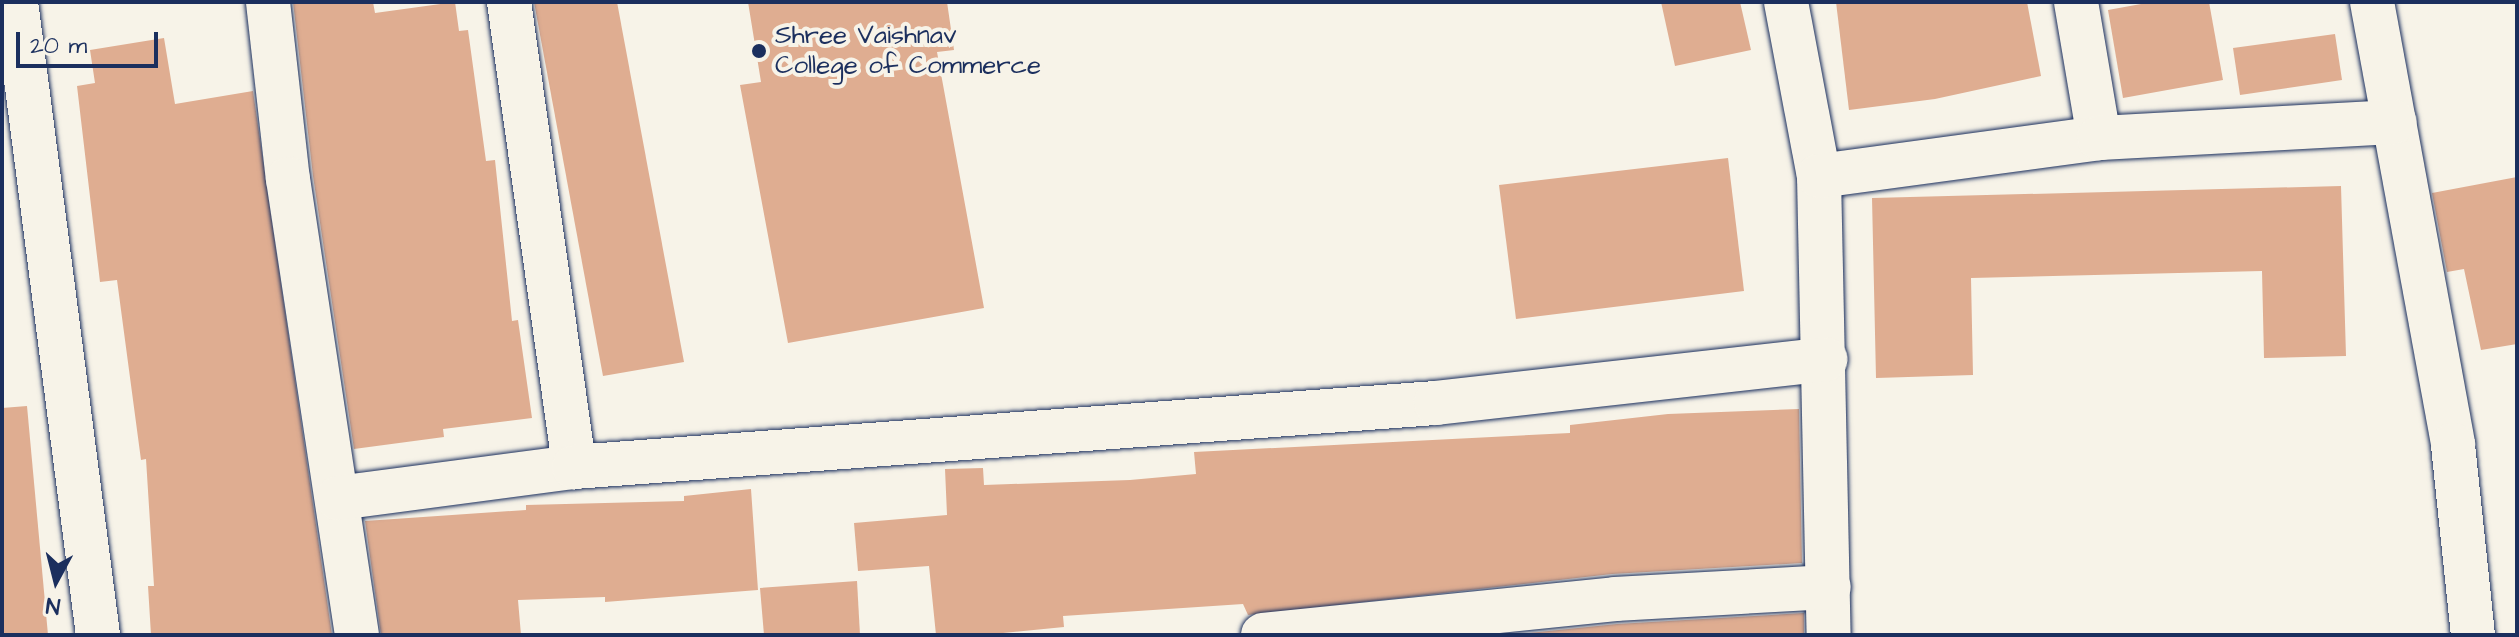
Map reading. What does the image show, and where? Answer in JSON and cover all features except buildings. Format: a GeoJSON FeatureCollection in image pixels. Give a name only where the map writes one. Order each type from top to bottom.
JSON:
{"type":"FeatureCollection","features":[{"type":"Feature","properties":{"kind":"street"},"geometry":{"type":"LineString","coordinates":[[16,2],[15,94],[98,635]]}},
{"type":"Feature","properties":{"kind":"street"},"geometry":{"type":"LineString","coordinates":[[268,2],[288,179],[357,635]]}},
{"type":"Feature","properties":{"kind":"street"},"geometry":{"type":"LineString","coordinates":[[509,2],[574,467]]}},
{"type":"Feature","properties":{"kind":"street"},"geometry":{"type":"LineString","coordinates":[[1786,2],[1819,176],[1826,359],[1829,635]]}},
{"type":"Feature","properties":{"kind":"street"},"geometry":{"type":"LineString","coordinates":[[2076,2],[2099,138]]}},
{"type":"Feature","properties":{"kind":"street"},"geometry":{"type":"LineString","coordinates":[[2372,2],[2453,445],[2473,635]]}},
{"type":"Feature","properties":{"kind":"street"},"geometry":{"type":"LineString","coordinates":[[1819,176],[2099,138],[2395,122]]}},
{"type":"Feature","properties":{"kind":"street"},"geometry":{"type":"LineString","coordinates":[[338,498],[574,467],[1436,403],[1826,359]]}},
{"type":"Feature","properties":{"kind":"street"},"geometry":{"type":"LineString","coordinates":[[1263,635],[1615,599],[1829,587]]}},
{"type":"Feature","properties":{"kind":"place","name":"Shree Vaishnav College of Commerce"},"geometry":{"type":"Point","coordinates":[759,51]}}]}
